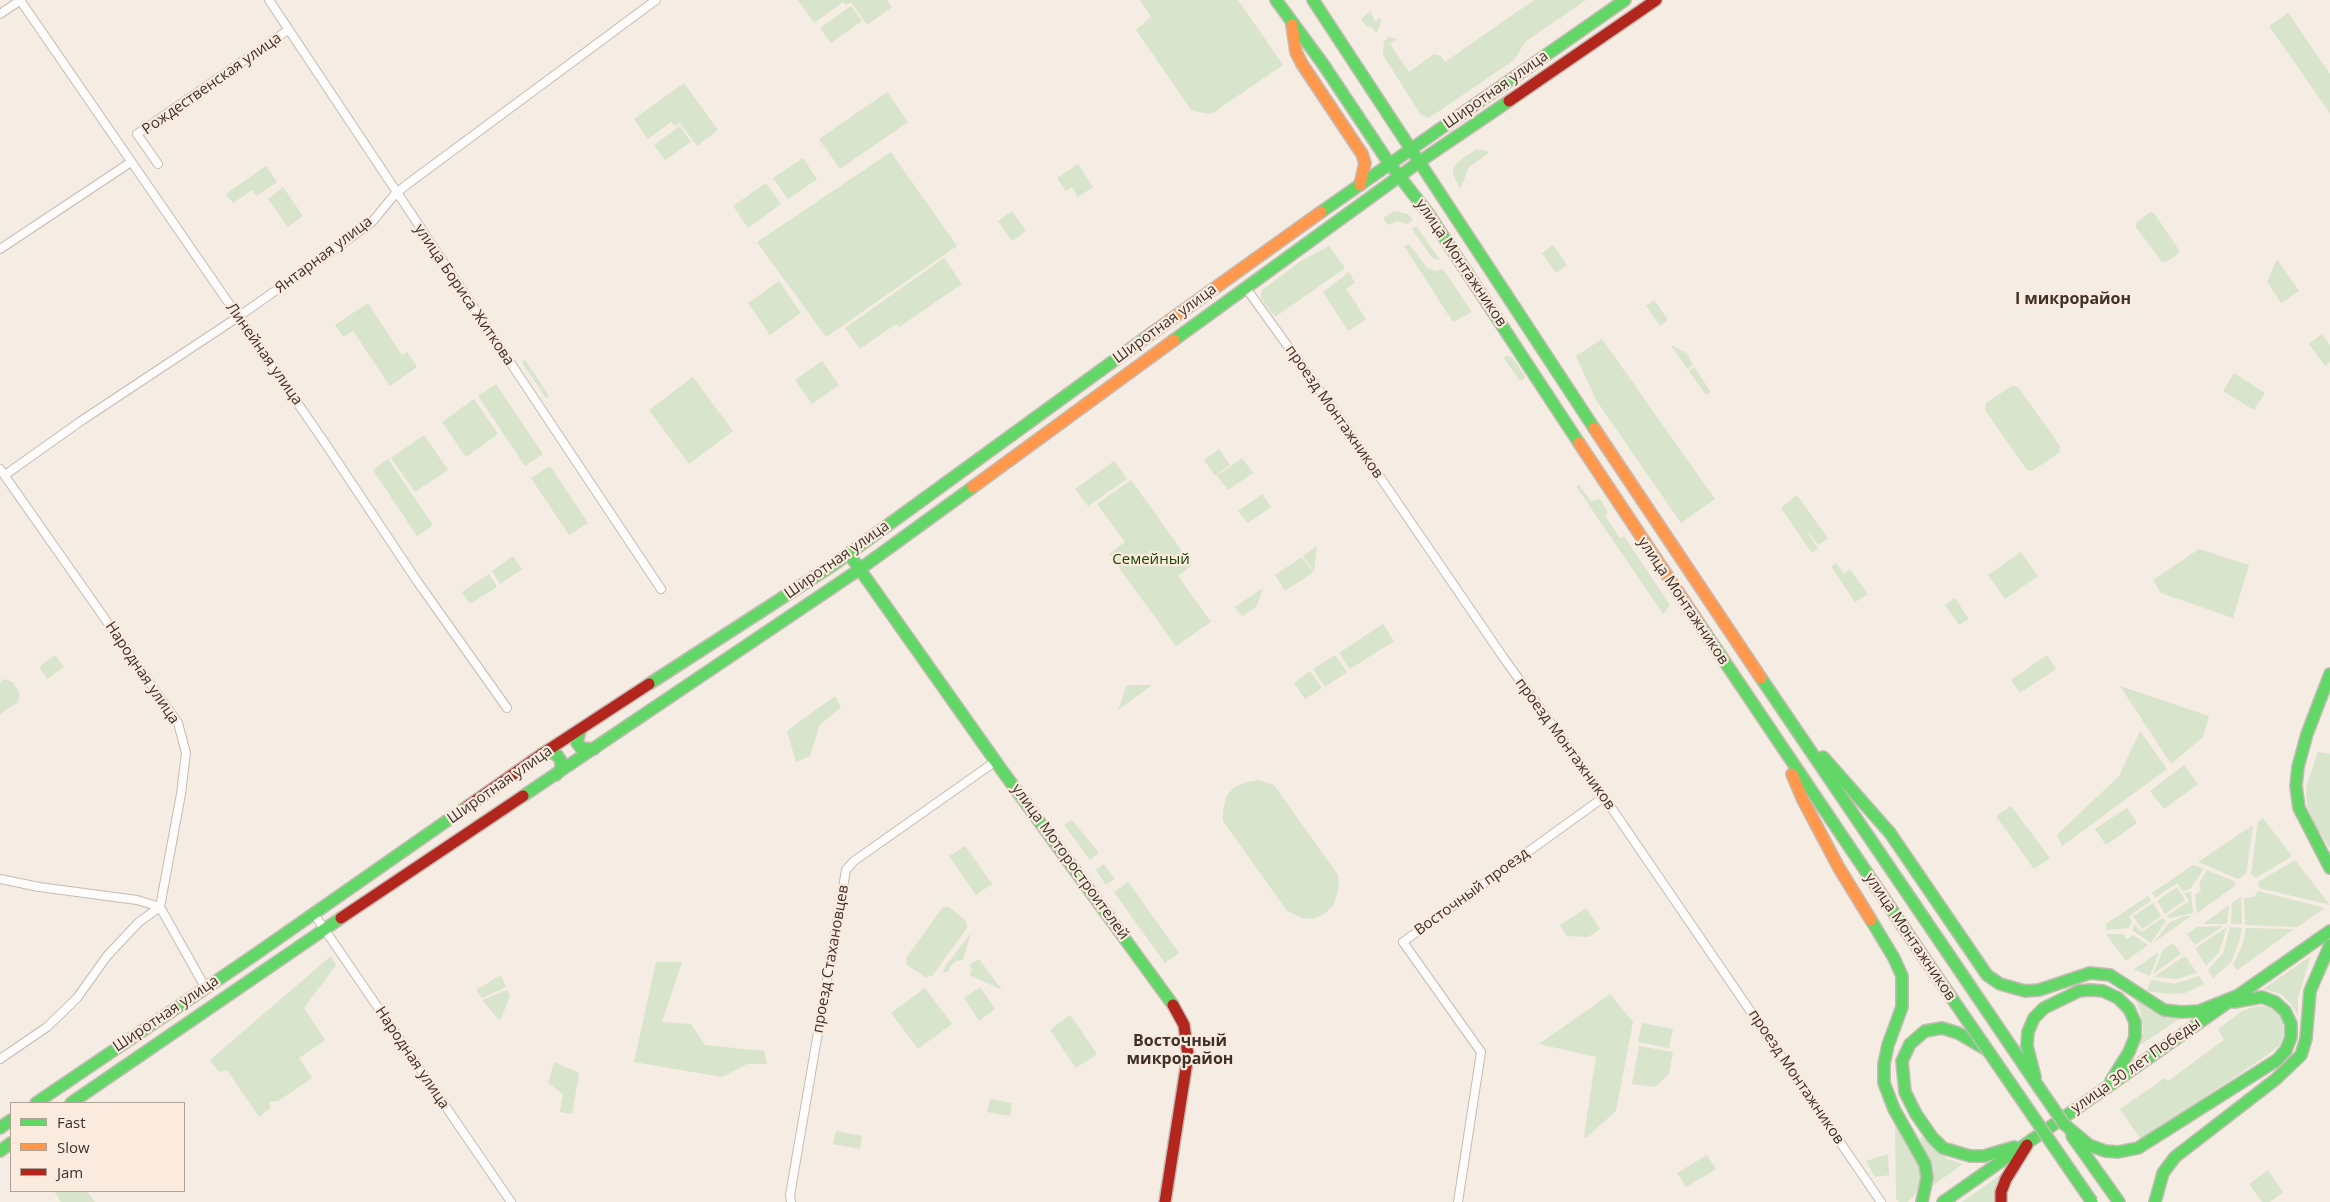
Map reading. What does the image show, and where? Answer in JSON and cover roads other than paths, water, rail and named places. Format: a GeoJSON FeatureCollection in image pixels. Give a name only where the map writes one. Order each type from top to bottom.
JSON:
{"type":"FeatureCollection","features":[{"type":"Feature","properties":{"kind":"main road","name":"улица Монтажников"},"geometry":{"type":"LineString","coordinates":[[1276,0],[1292,24],[1324,64],[1390,163],[1428,213],[1783,752],[2092,1202]]}},
{"type":"Feature","properties":{"kind":"main road","name":"улица Монтажников"},"geometry":{"type":"LineString","coordinates":[[1313,0],[1667,540],[2118,1202]]}},
{"type":"Feature","properties":{"kind":"main road","name":"Широтная улица"},"geometry":{"type":"LineString","coordinates":[[37,1102],[314,914],[542,754],[849,554],[1070,392],[1390,163],[1625,0]]}},
{"type":"Feature","properties":{"kind":"main road","name":"Широтная улица"},"geometry":{"type":"LineString","coordinates":[[73,1102],[469,831],[556,775],[860,569],[1419,162],[1656,0]]}},
{"type":"Feature","properties":{"kind":"main road"},"geometry":{"type":"LineString","coordinates":[[1292,24],[1296,52],[1302,64],[1362,154],[1365,169],[1360,185]]}},
{"type":"Feature","properties":{"kind":"main road"},"geometry":{"type":"LineString","coordinates":[[1108,365],[1105,370],[1105,378],[1113,383],[1119,381]]}},
{"type":"Feature","properties":{"kind":"main road"},"geometry":{"type":"LineString","coordinates":[[1070,392],[1078,392],[1083,395],[1085,400],[1082,408]]}},
{"type":"Feature","properties":{"kind":"main road","name":"улица Моторостроителей"},"geometry":{"type":"LineString","coordinates":[[849,554],[996,761],[1170,997],[1184,1025],[1188,1055],[1165,1202]]}},
{"type":"Feature","properties":{"kind":"main road"},"geometry":{"type":"LineString","coordinates":[[2330,674],[2307,734],[2298,767],[2296,786],[2299,808],[2330,868]]}},
{"type":"Feature","properties":{"kind":"main road"},"geometry":{"type":"LineString","coordinates":[[1773,694],[1847,786],[1890,833],[1987,975],[2000,984],[2025,991],[2039,990],[2090,973],[2110,975],[2164,1010],[2181,1012],[2199,1011],[2238,995]]}},
{"type":"Feature","properties":{"kind":"main road"},"geometry":{"type":"LineString","coordinates":[[580,730],[577,736],[577,743],[581,748],[587,750],[594,749]]}},
{"type":"Feature","properties":{"kind":"main road"},"geometry":{"type":"LineString","coordinates":[[542,754],[550,752],[557,755],[561,761],[561,769],[556,775]]}},
{"type":"Feature","properties":{"kind":"main road"},"geometry":{"type":"LineString","coordinates":[[1783,752],[1803,800],[1829,851],[1894,958],[1902,976],[1902,1006],[1888,1045],[1884,1064],[1884,1083],[1894,1109],[1925,1164],[1927,1178],[1922,1202]]}},
{"type":"Feature","properties":{"kind":"main road","name":"улица 30 лет Победы"},"geometry":{"type":"LineString","coordinates":[[1942,1202],[2330,931]]}},
{"type":"Feature","properties":{"kind":"main road"},"geometry":{"type":"LineString","coordinates":[[2155,1202],[2157,1189],[2163,1173],[2175,1157],[2292,1066],[2301,1054],[2306,1039],[2310,991],[2330,945]]}},
{"type":"Feature","properties":{"kind":"main road"},"geometry":{"type":"LineString","coordinates":[[2038,1086],[2028,1046],[2028,1032],[2034,1018],[2044,1008],[2079,992],[2103,991],[2118,998],[2129,1009],[2135,1022],[2135,1037],[2129,1052],[2108,1086]]}},
{"type":"Feature","properties":{"kind":"main road"},"geometry":{"type":"LineString","coordinates":[[2064,1124],[2089,1145],[2105,1151],[2118,1152],[2138,1148],[2277,1060],[2286,1050],[2291,1037],[2290,1024],[2285,1011],[2275,1002],[2262,998],[2247,998],[2225,1005]]}},
{"type":"Feature","properties":{"kind":"main road"},"geometry":{"type":"LineString","coordinates":[[1987,1050],[1958,1033],[1942,1028],[1924,1031],[1910,1044],[1902,1061],[1905,1092],[1921,1122],[1943,1148],[1970,1156],[1984,1156],[2023,1144]]}},
{"type":"Feature","properties":{"kind":"main road"},"geometry":{"type":"LineString","coordinates":[[108,1053],[104,1058],[104,1066],[108,1072],[120,1070]]}},
{"type":"Feature","properties":{"kind":"main road"},"geometry":{"type":"LineString","coordinates":[[79,1073],[86,1072],[96,1080],[91,1090]]}},
{"type":"Feature","properties":{"kind":"main road"},"geometry":{"type":"LineString","coordinates":[[2001,1202],[2001,1192],[2006,1179],[2033,1137]]}},
{"type":"Feature","properties":{"kind":"street"},"geometry":{"type":"LineString","coordinates":[[0,14],[21,0]]}},
{"type":"Feature","properties":{"kind":"street","name":"Линейная улица"},"geometry":{"type":"LineString","coordinates":[[21,0],[417,580],[507,708]]}},
{"type":"Feature","properties":{"kind":"street","name":"улица Бориса Житкова"},"geometry":{"type":"LineString","coordinates":[[269,0],[661,588]]}},
{"type":"Feature","properties":{"kind":"street","name":"Янтарная улица"},"geometry":{"type":"LineString","coordinates":[[2,472],[238,317],[372,222],[396,193],[656,0]]}},
{"type":"Feature","properties":{"kind":"street","name":"Рождественская улица"},"geometry":{"type":"LineString","coordinates":[[158,164],[138,134],[288,30]]}},
{"type":"Feature","properties":{"kind":"street"},"geometry":{"type":"LineString","coordinates":[[0,249],[131,162]]}},
{"type":"Feature","properties":{"kind":"street","name":"проезд Монтажников"},"geometry":{"type":"LineString","coordinates":[[1246,288],[1343,424],[1499,652],[1604,797],[1881,1202]]}},
{"type":"Feature","properties":{"kind":"street","name":"Народная улица"},"geometry":{"type":"LineString","coordinates":[[2,472],[178,723],[186,753],[181,794],[160,907]]}},
{"type":"Feature","properties":{"kind":"street","name":"проезд Стахановцев"},"geometry":{"type":"LineString","coordinates":[[791,1202],[792,1186],[846,870],[854,861],[996,761]]}},
{"type":"Feature","properties":{"kind":"street","name":"Восточный проезд"},"geometry":{"type":"LineString","coordinates":[[1458,1202],[1481,1052],[1403,942],[1604,797]]}},
{"type":"Feature","properties":{"kind":"street"},"geometry":{"type":"LineString","coordinates":[[0,880],[138,900],[160,907],[205,987]]}},
{"type":"Feature","properties":{"kind":"street"},"geometry":{"type":"LineString","coordinates":[[0,1059],[47,1027],[77,998],[107,956],[139,922],[160,907]]}},
{"type":"Feature","properties":{"kind":"street","name":"Народная улица"},"geometry":{"type":"LineString","coordinates":[[314,914],[511,1202]]}},
{"type":"Feature","properties":{"kind":"district","name":"I микрорайон"},"geometry":{"type":"Point","coordinates":[2073,299]}},
{"type":"Feature","properties":{"kind":"district","name":"Восточный микрорайон"},"geometry":{"type":"Point","coordinates":[1180,1050]}},
{"type":"Feature","properties":{"kind":"park label","name":"Семейный"},"geometry":{"type":"Point","coordinates":[1151,560]}}]}
